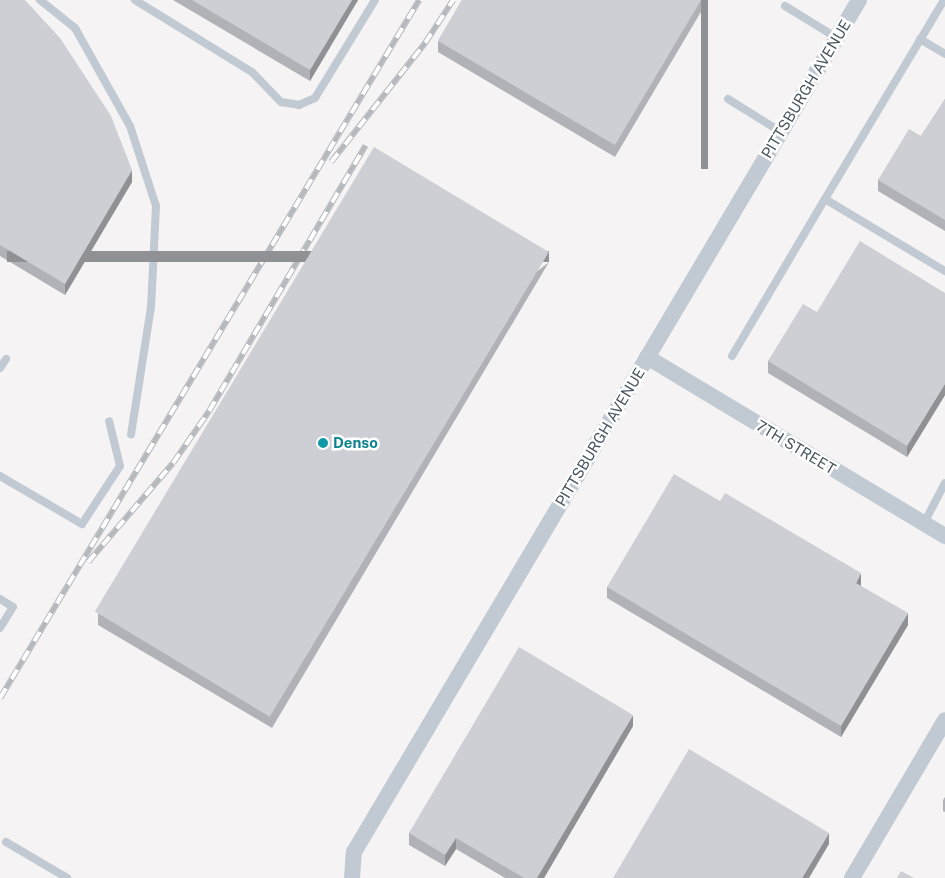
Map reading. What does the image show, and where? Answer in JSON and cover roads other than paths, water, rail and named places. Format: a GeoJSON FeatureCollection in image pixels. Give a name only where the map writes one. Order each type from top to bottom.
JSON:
{"type":"FeatureCollection","features":[{"type":"Feature","properties":{"kind":"street","name":"PITTSBURGH AVENUE"},"geometry":{"type":"LineString","coordinates":[[352,878],[354,852],[859,0]]}},
{"type":"Feature","properties":{"kind":"street","name":"7TH STREET"},"geometry":{"type":"LineString","coordinates":[[647,357],[945,536]]}},
{"type":"Feature","properties":{"kind":"street"},"geometry":{"type":"LineString","coordinates":[[852,878],[945,720]]}},
{"type":"Feature","properties":{"kind":"lane"},"geometry":{"type":"LineString","coordinates":[[40,0],[75,28],[130,126],[156,206],[151,307],[131,434]]}},
{"type":"Feature","properties":{"kind":"lane"},"geometry":{"type":"LineString","coordinates":[[135,0],[252,72],[281,102],[299,106],[315,98],[375,0]]}},
{"type":"Feature","properties":{"kind":"lane"},"geometry":{"type":"LineString","coordinates":[[732,356],[944,0]]}},
{"type":"Feature","properties":{"kind":"lane"},"geometry":{"type":"LineString","coordinates":[[785,6],[836,38]]}},
{"type":"Feature","properties":{"kind":"lane"},"geometry":{"type":"LineString","coordinates":[[920,39],[945,54]]}},
{"type":"Feature","properties":{"kind":"lane"},"geometry":{"type":"LineString","coordinates":[[728,99],[781,132]]}},
{"type":"Feature","properties":{"kind":"lane"},"geometry":{"type":"LineString","coordinates":[[825,199],[945,271]]}},
{"type":"Feature","properties":{"kind":"lane"},"geometry":{"type":"LineString","coordinates":[[0,368],[6,359]]}},
{"type":"Feature","properties":{"kind":"lane"},"geometry":{"type":"LineString","coordinates":[[0,476],[82,524],[120,466],[109,421]]}},
{"type":"Feature","properties":{"kind":"lane"},"geometry":{"type":"LineString","coordinates":[[924,523],[945,483]]}},
{"type":"Feature","properties":{"kind":"lane"},"geometry":{"type":"LineString","coordinates":[[0,599],[13,607],[0,628]]}},
{"type":"Feature","properties":{"kind":"lane"},"geometry":{"type":"LineString","coordinates":[[6,842],[67,878]]}},
{"type":"Feature","properties":{"kind":"railway"},"geometry":{"type":"LineString","coordinates":[[0,698],[419,0]]}},
{"type":"Feature","properties":{"kind":"railway"},"geometry":{"type":"LineString","coordinates":[[331,162],[425,43],[453,0]]}},
{"type":"Feature","properties":{"kind":"railway"},"geometry":{"type":"LineString","coordinates":[[88,562],[173,463],[209,411],[365,146]]}},
{"type":"Feature","properties":{"kind":"place","name":"Denso"},"geometry":{"type":"Point","coordinates":[323,443]}}]}
